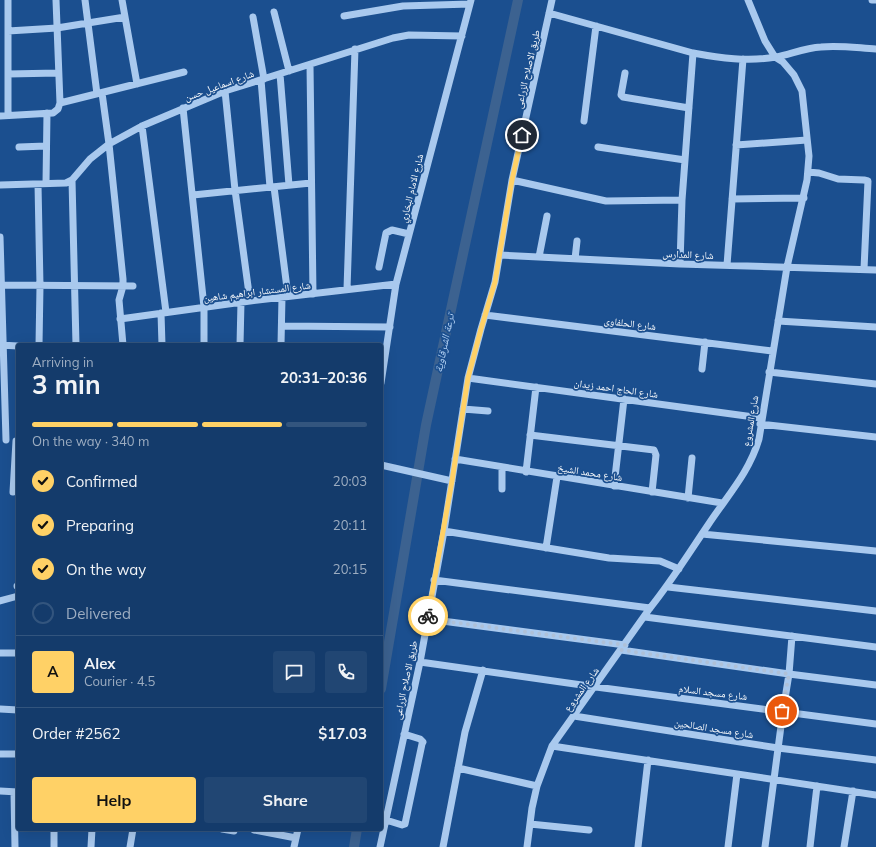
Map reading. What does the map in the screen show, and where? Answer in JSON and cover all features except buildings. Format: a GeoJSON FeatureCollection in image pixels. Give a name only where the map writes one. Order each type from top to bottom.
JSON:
{"type":"FeatureCollection","features":[{"type":"Feature","properties":{"kind":"street"},"geometry":{"type":"LineString","coordinates":[[8,0],[8,115]]}},
{"type":"Feature","properties":{"kind":"street"},"geometry":{"type":"LineString","coordinates":[[0,116],[47,113],[56,111],[60,103],[56,0]]}},
{"type":"Feature","properties":{"kind":"street"},"geometry":{"type":"LineString","coordinates":[[85,0],[109,144],[123,286],[119,300],[123,343]]}},
{"type":"Feature","properties":{"kind":"street"},"geometry":{"type":"LineString","coordinates":[[122,0],[137,84]]}},
{"type":"Feature","properties":{"kind":"street","name":"طريق الاصلاح الزراعى"},"geometry":{"type":"LineString","coordinates":[[380,847],[420,662],[444,531],[468,378],[495,282],[512,180],[552,0]]}},
{"type":"Feature","properties":{"kind":"street","name":"شارع المشروع"},"geometry":{"type":"LineString","coordinates":[[527,847],[537,786],[552,746],[596,687],[650,608],[668,587],[722,503],[749,466],[759,439],[772,351],[787,267],[804,198],[808,172],[807,140],[802,91],[794,75],[783,62],[775,57],[765,41],[748,0]]}},
{"type":"Feature","properties":{"kind":"street"},"geometry":{"type":"LineString","coordinates":[[344,16],[403,6],[470,2]]}},
{"type":"Feature","properties":{"kind":"street","name":"شارع الامام البخاري"},"geometry":{"type":"LineString","coordinates":[[383,366],[396,284],[470,2]]}},
{"type":"Feature","properties":{"kind":"street"},"geometry":{"type":"LineString","coordinates":[[274,12],[289,71]]}},
{"type":"Feature","properties":{"kind":"street"},"geometry":{"type":"LineString","coordinates":[[549,13],[693,53],[713,57],[743,59],[775,57],[821,47],[876,49]]}},
{"type":"Feature","properties":{"kind":"street"},"geometry":{"type":"LineString","coordinates":[[8,31],[57,28],[125,17]]}},
{"type":"Feature","properties":{"kind":"street"},"geometry":{"type":"LineString","coordinates":[[253,17],[263,80],[272,187],[285,297],[281,343]]}},
{"type":"Feature","properties":{"kind":"street"},"geometry":{"type":"LineString","coordinates":[[584,121],[596,26]]}},
{"type":"Feature","properties":{"kind":"street","name":"شارع اسماعيل حسن"},"geometry":{"type":"LineString","coordinates":[[72,180],[90,159],[109,144],[142,126],[225,91],[263,80],[355,49],[401,36],[462,36]]}},
{"type":"Feature","properties":{"kind":"street"},"geometry":{"type":"LineString","coordinates":[[347,289],[355,49]]}},
{"type":"Feature","properties":{"kind":"street"},"geometry":{"type":"LineString","coordinates":[[680,264],[682,200],[693,53]]}},
{"type":"Feature","properties":{"kind":"street"},"geometry":{"type":"LineString","coordinates":[[727,266],[743,59]]}},
{"type":"Feature","properties":{"kind":"street"},"geometry":{"type":"LineString","coordinates":[[310,64],[313,294]]}},
{"type":"Feature","properties":{"kind":"street"},"geometry":{"type":"LineString","coordinates":[[60,103],[184,72]]}},
{"type":"Feature","properties":{"kind":"street"},"geometry":{"type":"LineString","coordinates":[[8,74],[58,73]]}},
{"type":"Feature","properties":{"kind":"street"},"geometry":{"type":"LineString","coordinates":[[625,73],[621,95],[623,97],[689,108]]}},
{"type":"Feature","properties":{"kind":"street"},"geometry":{"type":"LineString","coordinates":[[280,74],[289,185]]}},
{"type":"Feature","properties":{"kind":"street"},"geometry":{"type":"LineString","coordinates":[[225,91],[235,190],[250,301]]}},
{"type":"Feature","properties":{"kind":"street"},"geometry":{"type":"LineString","coordinates":[[183,108],[204,307],[204,343]]}},
{"type":"Feature","properties":{"kind":"street"},"geometry":{"type":"LineString","coordinates":[[40,343],[42,183],[46,146],[47,113]]}},
{"type":"Feature","properties":{"kind":"street"},"geometry":{"type":"LineString","coordinates":[[142,126],[163,313],[162,343]]}},
{"type":"Feature","properties":{"kind":"street"},"geometry":{"type":"LineString","coordinates":[[736,145],[807,140]]}},
{"type":"Feature","properties":{"kind":"street"},"geometry":{"type":"LineString","coordinates":[[19,148],[46,146]]}},
{"type":"Feature","properties":{"kind":"street"},"geometry":{"type":"LineString","coordinates":[[598,147],[685,160]]}},
{"type":"Feature","properties":{"kind":"street"},"geometry":{"type":"LineString","coordinates":[[808,172],[819,173],[838,179],[868,181],[864,269]]}},
{"type":"Feature","properties":{"kind":"street"},"geometry":{"type":"LineString","coordinates":[[0,185],[66,182],[72,180],[76,343]]}},
{"type":"Feature","properties":{"kind":"street"},"geometry":{"type":"LineString","coordinates":[[512,180],[606,201],[682,200]]}},
{"type":"Feature","properties":{"kind":"street"},"geometry":{"type":"LineString","coordinates":[[193,195],[311,183]]}},
{"type":"Feature","properties":{"kind":"street"},"geometry":{"type":"LineString","coordinates":[[732,199],[804,198]]}},
{"type":"Feature","properties":{"kind":"street"},"geometry":{"type":"LineString","coordinates":[[539,257],[547,216]]}},
{"type":"Feature","properties":{"kind":"street"},"geometry":{"type":"LineString","coordinates":[[379,267],[386,232],[392,230],[409,234]]}},
{"type":"Feature","properties":{"kind":"street"},"geometry":{"type":"LineString","coordinates":[[0,237],[3,440],[16,441]]}},
{"type":"Feature","properties":{"kind":"street"},"geometry":{"type":"LineString","coordinates":[[575,259],[577,241]]}},
{"type":"Feature","properties":{"kind":"street","name":"شارع المدارس"},"geometry":{"type":"LineString","coordinates":[[500,255],[727,266],[876,270]]}},
{"type":"Feature","properties":{"kind":"street","name":"شارع المستشار ابراهيم شاهين"},"geometry":{"type":"LineString","coordinates":[[120,319],[241,302],[396,284]]}},
{"type":"Feature","properties":{"kind":"street"},"geometry":{"type":"LineString","coordinates":[[1,285],[133,286]]}},
{"type":"Feature","properties":{"kind":"street"},"geometry":{"type":"LineString","coordinates":[[240,343],[241,302]]}},
{"type":"Feature","properties":{"kind":"street","name":"شارع الحلفاوى"},"geometry":{"type":"LineString","coordinates":[[485,316],[772,351]]}},
{"type":"Feature","properties":{"kind":"street"},"geometry":{"type":"LineString","coordinates":[[778,321],[876,327]]}},
{"type":"Feature","properties":{"kind":"street"},"geometry":{"type":"LineString","coordinates":[[282,326],[390,327]]}},
{"type":"Feature","properties":{"kind":"street"},"geometry":{"type":"LineString","coordinates":[[702,369],[705,342]]}},
{"type":"Feature","properties":{"kind":"street"},"geometry":{"type":"LineString","coordinates":[[1,345],[16,346]]}},
{"type":"Feature","properties":{"kind":"street"},"geometry":{"type":"LineString","coordinates":[[769,372],[876,384]]}},
{"type":"Feature","properties":{"kind":"street","name":"شارع الحاج احمد زيدان"},"geometry":{"type":"LineString","coordinates":[[468,378],[624,399],[761,421],[876,436]]}},
{"type":"Feature","properties":{"kind":"street"},"geometry":{"type":"LineString","coordinates":[[526,472],[536,387]]}},
{"type":"Feature","properties":{"kind":"street"},"geometry":{"type":"LineString","coordinates":[[614,486],[624,399]]}},
{"type":"Feature","properties":{"kind":"street"},"geometry":{"type":"LineString","coordinates":[[463,409],[488,411]]}},
{"type":"Feature","properties":{"kind":"street"},"geometry":{"type":"LineString","coordinates":[[530,435],[651,449],[656,452],[652,492]]}},
{"type":"Feature","properties":{"kind":"street"},"geometry":{"type":"LineString","coordinates":[[13,492],[16,454]]}},
{"type":"Feature","properties":{"kind":"street"},"geometry":{"type":"LineString","coordinates":[[688,498],[692,458]]}},
{"type":"Feature","properties":{"kind":"street","name":"شارع محمد الشيخ"},"geometry":{"type":"LineString","coordinates":[[455,459],[526,472],[722,503]]}},
{"type":"Feature","properties":{"kind":"street"},"geometry":{"type":"LineString","coordinates":[[384,465],[436,476],[452,481]]}},
{"type":"Feature","properties":{"kind":"street"},"geometry":{"type":"LineString","coordinates":[[502,467],[502,489]]}},
{"type":"Feature","properties":{"kind":"street"},"geometry":{"type":"LineString","coordinates":[[546,548],[557,477]]}},
{"type":"Feature","properties":{"kind":"street"},"geometry":{"type":"LineString","coordinates":[[444,531],[609,558],[660,561],[679,569]]}},
{"type":"Feature","properties":{"kind":"street"},"geometry":{"type":"LineString","coordinates":[[702,534],[876,551]]}},
{"type":"Feature","properties":{"kind":"street"},"geometry":{"type":"LineString","coordinates":[[434,580],[650,608]]}},
{"type":"Feature","properties":{"kind":"street"},"geometry":{"type":"LineString","coordinates":[[668,587],[876,611]]}},
{"type":"Feature","properties":{"kind":"street"},"geometry":{"type":"LineString","coordinates":[[0,601],[16,597]]}},
{"type":"Feature","properties":{"kind":"street"},"geometry":{"type":"LineString","coordinates":[[645,617],[876,647]]}},
{"type":"Feature","properties":{"kind":"street"},"geometry":{"type":"LineString","coordinates":[[428,619],[623,647],[789,674],[876,685]]}},
{"type":"Feature","properties":{"kind":"street"},"geometry":{"type":"LineString","coordinates":[[765,847],[782,711],[789,674],[792,636]]}},
{"type":"Feature","properties":{"kind":"street"},"geometry":{"type":"LineString","coordinates":[[0,653],[16,653]]}},
{"type":"Feature","properties":{"kind":"street","name":"شارع مسجد السلام"},"geometry":{"type":"LineString","coordinates":[[420,662],[876,724]]}},
{"type":"Feature","properties":{"kind":"street"},"geometry":{"type":"LineString","coordinates":[[443,847],[465,732],[483,670]]}},
{"type":"Feature","properties":{"kind":"street"},"geometry":{"type":"LineString","coordinates":[[0,709],[16,710]]}},
{"type":"Feature","properties":{"kind":"street","name":"شارع مسجد الصالحين"},"geometry":{"type":"LineString","coordinates":[[574,716],[778,748],[876,760]]}},
{"type":"Feature","properties":{"kind":"street"},"geometry":{"type":"LineString","coordinates":[[386,820],[402,825],[405,824],[423,742],[420,739],[404,734]]}},
{"type":"Feature","properties":{"kind":"street"},"geometry":{"type":"LineString","coordinates":[[552,746],[876,795]]}},
{"type":"Feature","properties":{"kind":"street"},"geometry":{"type":"LineString","coordinates":[[0,754],[16,754]]}},
{"type":"Feature","properties":{"kind":"street"},"geometry":{"type":"LineString","coordinates":[[638,847],[648,760]]}},
{"type":"Feature","properties":{"kind":"street"},"geometry":{"type":"LineString","coordinates":[[458,768],[537,786]]}},
{"type":"Feature","properties":{"kind":"street"},"geometry":{"type":"LineString","coordinates":[[728,847],[737,774]]}},
{"type":"Feature","properties":{"kind":"street"},"geometry":{"type":"LineString","coordinates":[[810,847],[817,786]]}},
{"type":"Feature","properties":{"kind":"street"},"geometry":{"type":"LineString","coordinates":[[0,791],[16,792],[14,847]]}},
{"type":"Feature","properties":{"kind":"street"},"geometry":{"type":"LineString","coordinates":[[844,847],[853,791]]}},
{"type":"Feature","properties":{"kind":"street"},"geometry":{"type":"LineString","coordinates":[[530,824],[589,830]]}},
{"type":"Feature","properties":{"kind":"street"},"geometry":{"type":"LineString","coordinates":[[54,831],[54,847]]}},
{"type":"Feature","properties":{"kind":"street"},"geometry":{"type":"LineString","coordinates":[[91,847],[92,831]]}},
{"type":"Feature","properties":{"kind":"street"},"geometry":{"type":"LineString","coordinates":[[130,847],[133,831]]}},
{"type":"Feature","properties":{"kind":"street"},"geometry":{"type":"LineString","coordinates":[[259,831],[296,838]]}},
{"type":"Feature","properties":{"kind":"street"},"geometry":{"type":"LineString","coordinates":[[294,847],[298,831]]}},
{"type":"Feature","properties":{"kind":"waterway","name":"ترعة الشرقاوية"},"geometry":{"type":"LineString","coordinates":[[383,677],[426,425],[518,0]]}},
{"type":"Feature","properties":{"kind":"waterway","name":"ترعة الشرقاوية"},"geometry":{"type":"LineString","coordinates":[[354,847],[357,831]]}},
{"type":"Feature","properties":{"kind":"way so far"},"geometry":{"type":"LineString","coordinates":[[428,616],[428,619],[625,645],[621,650],[789,674],[782,711]]}},
{"type":"Feature","properties":{"kind":"route"},"geometry":{"type":"LineString","coordinates":[[428,616],[444,531],[468,378],[495,282],[512,180],[522,135]]}}]}
